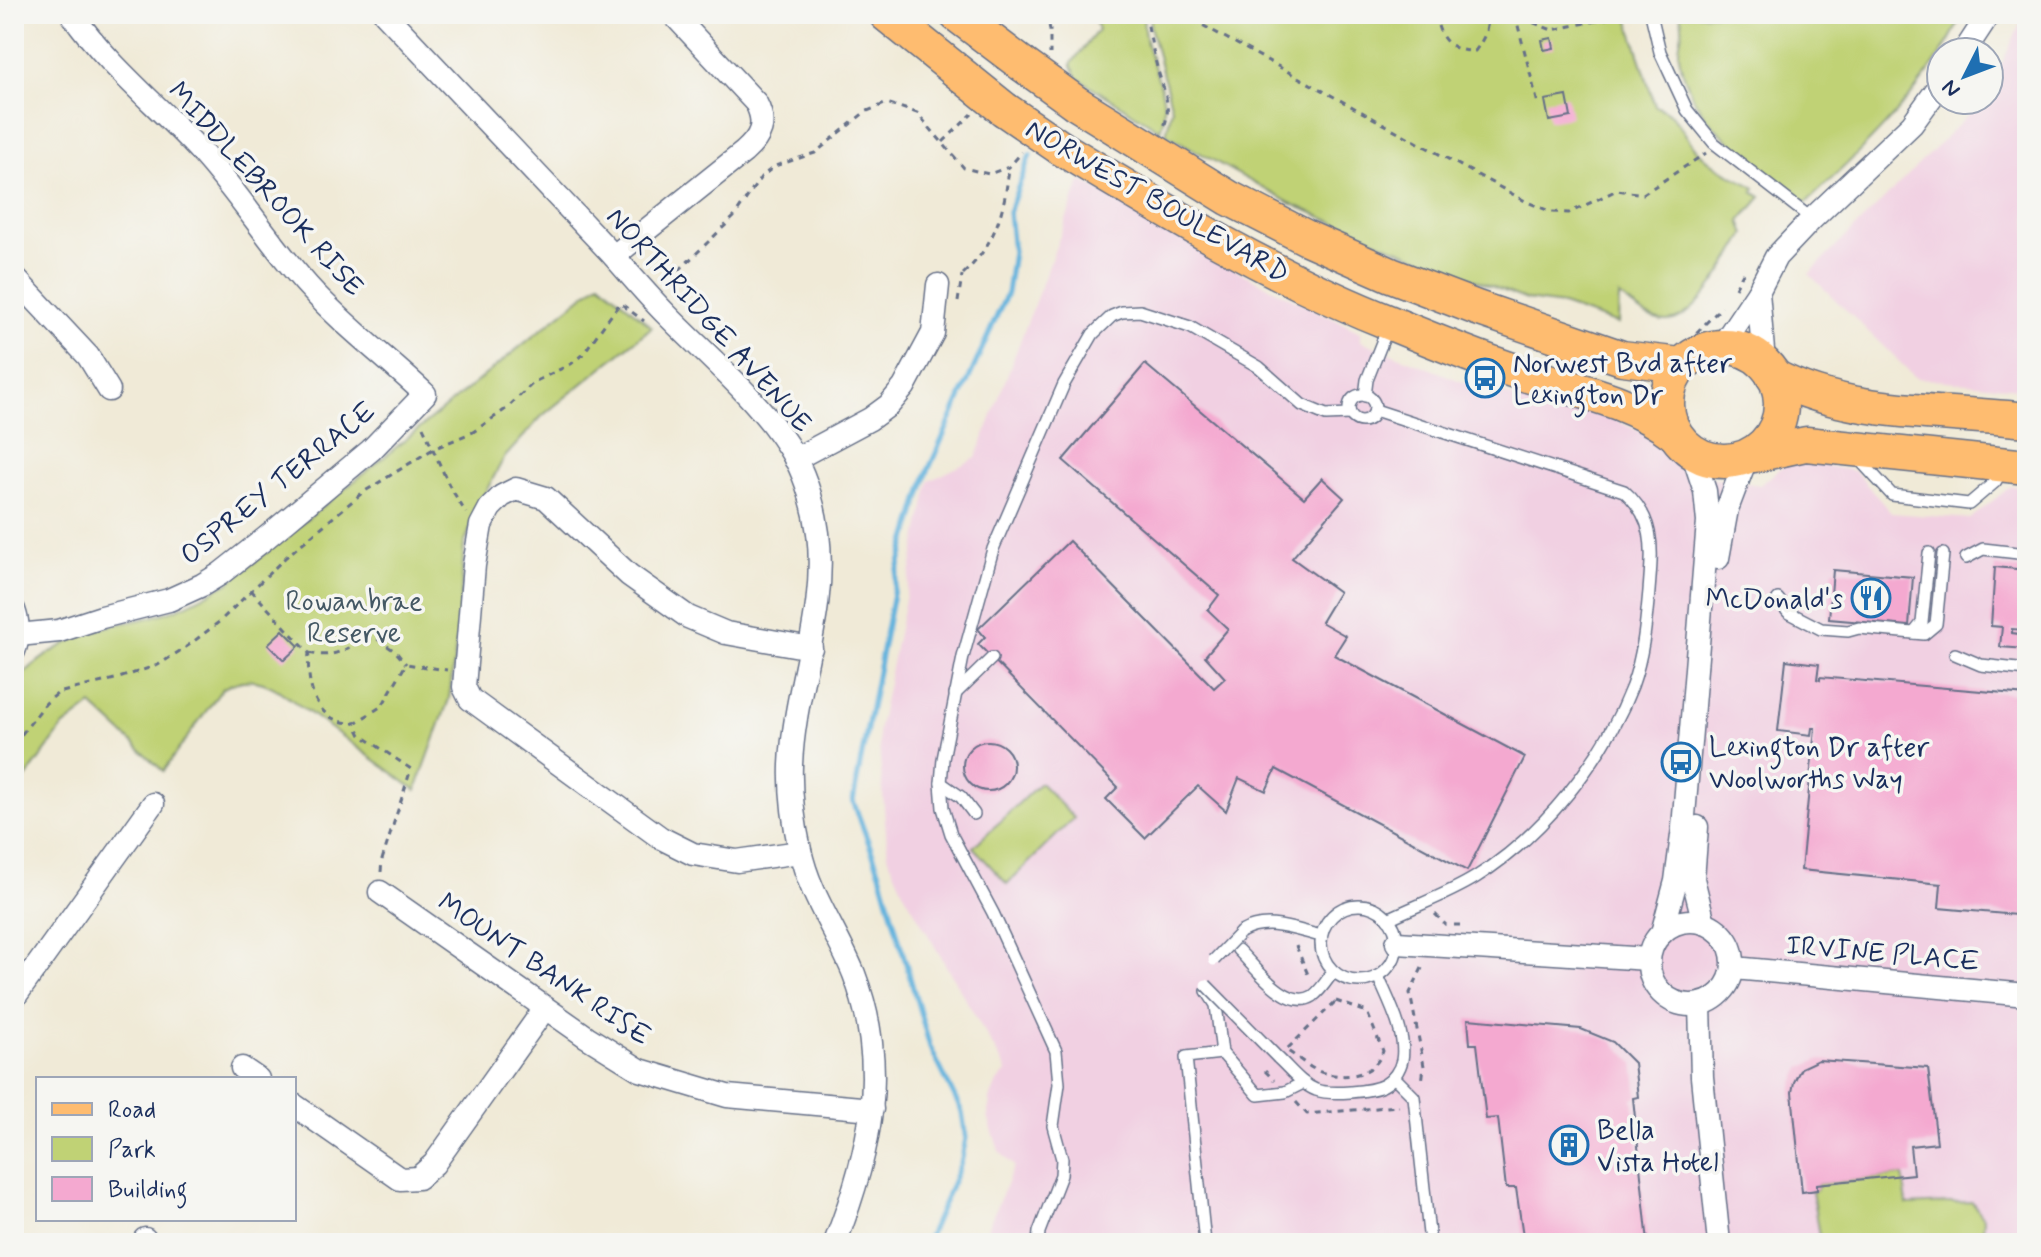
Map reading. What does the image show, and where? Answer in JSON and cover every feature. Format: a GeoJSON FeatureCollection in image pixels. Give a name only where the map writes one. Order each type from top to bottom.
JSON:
{"type":"FeatureCollection","features":[{"type":"Feature","properties":{"kind":"main road","name":"NORWEST BOULEVARD"},"geometry":{"type":"LineString","coordinates":[[886,14],[996,103],[1061,148],[1210,237],[1282,275],[1389,323],[1515,371],[1635,408],[1683,441]]}},
{"type":"Feature","properties":{"kind":"main road","name":"NORWEST BOULEVARD"},"geometry":{"type":"LineString","coordinates":[[956,14],[1036,64],[1076,103],[1229,198],[1307,238],[1477,308],[1622,358],[1682,354]]}},
{"type":"Feature","properties":{"kind":"main road"},"geometry":{"type":"LineString","coordinates":[[2016,466],[1806,444],[1750,457],[1719,460],[1683,441],[1667,412],[1666,396],[1682,354],[1721,347],[1752,354],[1796,388],[1818,396],[1890,409],[2027,420]]}},
{"type":"Feature","properties":{"kind":"main road"},"geometry":{"type":"LineString","coordinates":[[1750,457],[1776,432],[1782,413],[1780,389],[1768,369]]}},
{"type":"Feature","properties":{"kind":"main road"},"geometry":{"type":"LineString","coordinates":[[1890,409],[1908,427],[1994,439],[2016,466]]}},
{"type":"Feature","properties":{"kind":"street","name":"MIDDLEBROOK RISE"},"geometry":{"type":"LineString","coordinates":[[72,14],[120,73],[223,177],[309,286],[419,400]]}},
{"type":"Feature","properties":{"kind":"street","name":"NORTHRIDGE AVENUE"},"geometry":{"type":"LineString","coordinates":[[385,14],[666,314],[724,371],[771,425],[795,459],[810,495],[819,543],[818,603],[791,764],[793,809],[800,852],[811,884],[853,973],[868,1020],[872,1060],[868,1144],[855,1191],[835,1243]]}},
{"type":"Feature","properties":{"kind":"street"},"geometry":{"type":"LineString","coordinates":[[614,256],[758,141],[763,127],[762,114],[756,103],[673,14]]}},
{"type":"Feature","properties":{"kind":"street"},"geometry":{"type":"LineString","coordinates":[[1975,36],[1989,14]]}},
{"type":"Feature","properties":{"kind":"street"},"geometry":{"type":"LineString","coordinates":[[1721,347],[1734,310],[1758,292],[1776,257],[1912,124],[1925,106]]}},
{"type":"Feature","properties":{"kind":"street"},"geometry":{"type":"LineString","coordinates":[[14,277],[88,356],[109,390]]}},
{"type":"Feature","properties":{"kind":"street"},"geometry":{"type":"LineString","coordinates":[[795,459],[870,419],[889,405],[904,387],[933,333],[938,285]]}},
{"type":"Feature","properties":{"kind":"street"},"geometry":{"type":"LineString","coordinates":[[1758,292],[1768,369]]}},
{"type":"Feature","properties":{"kind":"street","name":"OSPREY TERRACE"},"geometry":{"type":"LineString","coordinates":[[16,643],[169,600],[202,585],[319,495],[371,450],[419,400]]}},
{"type":"Feature","properties":{"kind":"street"},"geometry":{"type":"LineString","coordinates":[[1662,933],[1676,881],[1683,828],[1708,522],[1705,491],[1683,441]]}},
{"type":"Feature","properties":{"kind":"street"},"geometry":{"type":"LineString","coordinates":[[1704,923],[1693,879],[1709,654],[1721,540],[1731,494],[1750,457]]}},
{"type":"Feature","properties":{"kind":"street"},"geometry":{"type":"LineString","coordinates":[[800,852],[737,861],[693,854],[661,838],[470,699],[464,687],[474,565],[481,525],[490,508],[502,496],[516,489],[546,498],[629,575],[688,617],[726,633],[811,648]]}},
{"type":"Feature","properties":{"kind":"street"},"geometry":{"type":"LineString","coordinates":[[14,610],[18,622],[16,643]]}},
{"type":"Feature","properties":{"kind":"street"},"geometry":{"type":"LineString","coordinates":[[14,998],[153,804]]}},
{"type":"Feature","properties":{"kind":"street","name":"MOUNT BANK RISE"},"geometry":{"type":"LineString","coordinates":[[380,892],[587,1037],[640,1070],[727,1096],[872,1109]]}},
{"type":"Feature","properties":{"kind":"street"},"geometry":{"type":"LineString","coordinates":[[1678,922],[1704,923],[1719,932],[1734,957],[1734,968],[1724,990],[1713,1000],[1700,1005],[1683,1005],[1665,998],[1652,981],[1648,959],[1654,941],[1662,933],[1678,922]]}},
{"type":"Feature","properties":{"kind":"street"},"geometry":{"type":"LineString","coordinates":[[1397,943],[1648,959]]}},
{"type":"Feature","properties":{"kind":"street","name":"IRVINE PLACE"},"geometry":{"type":"LineString","coordinates":[[1734,968],[2027,995]]}},
{"type":"Feature","properties":{"kind":"street"},"geometry":{"type":"LineString","coordinates":[[1700,1005],[1702,1077],[1719,1243]]}},
{"type":"Feature","properties":{"kind":"street"},"geometry":{"type":"LineString","coordinates":[[296,1106],[400,1179],[418,1178],[434,1164],[545,1008]]}},
{"type":"Feature","properties":{"kind":"lane"},"geometry":{"type":"LineString","coordinates":[[1651,14],[1660,52],[1687,110],[1716,145],[1812,219]]}},
{"type":"Feature","properties":{"kind":"lane"},"geometry":{"type":"LineString","coordinates":[[1038,1243],[1039,1232],[1061,1175],[1062,1159],[1053,1126],[1059,1084],[1056,1051],[993,913],[951,834],[943,808],[941,783],[965,646],[993,549],[1064,384],[1093,334],[1112,316],[1140,311],[1190,327],[1259,367],[1302,405],[1326,415],[1350,414]]}},
{"type":"Feature","properties":{"kind":"lane"},"geometry":{"type":"LineString","coordinates":[[1365,396],[1367,380],[1389,323]]}},
{"type":"Feature","properties":{"kind":"lane"},"geometry":{"type":"LineString","coordinates":[[1357,396],[1365,396],[1372,400],[1375,410],[1365,421],[1356,420],[1350,414],[1350,402],[1357,396]]}},
{"type":"Feature","properties":{"kind":"lane"},"geometry":{"type":"LineString","coordinates":[[1375,410],[1624,491],[1637,503],[1645,518],[1651,533],[1652,552],[1644,641],[1638,666],[1618,717],[1597,754],[1557,805],[1529,835],[1494,865],[1459,887],[1388,919]]}},
{"type":"Feature","properties":{"kind":"lane"},"geometry":{"type":"LineString","coordinates":[[1966,558],[1983,549],[2027,554]]}},
{"type":"Feature","properties":{"kind":"lane"},"geometry":{"type":"LineString","coordinates":[[1914,633],[1922,623],[1929,553]]}},
{"type":"Feature","properties":{"kind":"lane"},"geometry":{"type":"LineString","coordinates":[[1778,599],[1788,612],[1821,629],[1929,632],[1936,624],[1943,554]]}},
{"type":"Feature","properties":{"kind":"lane"},"geometry":{"type":"LineString","coordinates":[[1955,654],[1981,665],[2027,670]]}},
{"type":"Feature","properties":{"kind":"lane"},"geometry":{"type":"LineString","coordinates":[[955,695],[992,658]]}},
{"type":"Feature","properties":{"kind":"lane"},"geometry":{"type":"LineString","coordinates":[[941,783],[961,797],[974,814]]}},
{"type":"Feature","properties":{"kind":"lane"},"geometry":{"type":"LineString","coordinates":[[1354,905],[1379,911],[1393,927],[1397,943],[1392,962],[1378,976],[1355,980],[1333,972],[1323,954],[1321,936],[1332,916],[1354,905]]}},
{"type":"Feature","properties":{"kind":"lane"},"geometry":{"type":"LineString","coordinates":[[1214,960],[1241,932],[1252,926],[1265,924],[1321,936]]}},
{"type":"Feature","properties":{"kind":"lane"},"geometry":{"type":"LineString","coordinates":[[1238,950],[1283,995],[1293,1000],[1312,996],[1333,972]]}},
{"type":"Feature","properties":{"kind":"lane"},"geometry":{"type":"LineString","coordinates":[[1303,1083],[1285,1092],[1258,1095],[1222,1053],[1216,1005],[1205,986],[1303,1083],[1330,1093],[1377,1088],[1394,1077],[1403,1057],[1400,1036],[1378,976]]}},
{"type":"Feature","properties":{"kind":"lane"},"geometry":{"type":"LineString","coordinates":[[1205,1243],[1186,1057],[1222,1053]]}},
{"type":"Feature","properties":{"kind":"lane"},"geometry":{"type":"LineString","coordinates":[[1394,1077],[1414,1097],[1430,1243]]}},
{"type":"Feature","properties":{"kind":"path"},"geometry":{"type":"LineString","coordinates":[[1036,64],[1050,30],[1047,14]]}},
{"type":"Feature","properties":{"kind":"path"},"geometry":{"type":"LineString","coordinates":[[1146,14],[1158,70],[1168,96],[1168,117],[1164,128]]}},
{"type":"Feature","properties":{"kind":"path"},"geometry":{"type":"LineString","coordinates":[[1182,14],[1527,202],[1552,212],[1569,213],[1617,190],[1643,194],[1716,145]]}},
{"type":"Feature","properties":{"kind":"path"},"geometry":{"type":"LineString","coordinates":[[1436,14],[1439,32],[1449,46],[1461,51],[1475,51],[1482,42],[1487,32],[1487,14]]}},
{"type":"Feature","properties":{"kind":"path"},"geometry":{"type":"LineString","coordinates":[[1514,15],[1552,30],[1630,14]]}},
{"type":"Feature","properties":{"kind":"path"},"geometry":{"type":"LineString","coordinates":[[1514,15],[1538,104]]}},
{"type":"Feature","properties":{"kind":"path"},"geometry":{"type":"LineString","coordinates":[[681,301],[672,289],[673,276],[734,217],[761,177],[775,166],[815,153],[865,112],[887,103],[917,113],[964,168],[989,174],[1009,167],[1026,148]]}},
{"type":"Feature","properties":{"kind":"path"},"geometry":{"type":"LineString","coordinates":[[942,143],[996,103]]}},
{"type":"Feature","properties":{"kind":"path"},"geometry":{"type":"LineString","coordinates":[[938,285],[962,275],[976,262],[995,234],[1006,201],[1009,167]]}},
{"type":"Feature","properties":{"kind":"path"},"geometry":{"type":"LineString","coordinates":[[1732,292],[1746,269]]}},
{"type":"Feature","properties":{"kind":"path"},"geometry":{"type":"LineString","coordinates":[[955,312],[962,275]]}},
{"type":"Feature","properties":{"kind":"path"},"geometry":{"type":"LineString","coordinates":[[14,744],[46,703],[58,693],[158,665],[219,622],[351,501],[433,449],[473,432],[506,409],[534,382],[571,364],[583,354],[620,303],[647,322]]}},
{"type":"Feature","properties":{"kind":"path"},"geometry":{"type":"LineString","coordinates":[[1682,354],[1720,309]]}},
{"type":"Feature","properties":{"kind":"path"},"geometry":{"type":"LineString","coordinates":[[1720,309],[1734,310]]}},
{"type":"Feature","properties":{"kind":"path"},"geometry":{"type":"LineString","coordinates":[[1720,309],[1734,310]]}},
{"type":"Feature","properties":{"kind":"path"},"geometry":{"type":"LineString","coordinates":[[419,400],[433,449],[449,485],[467,516],[481,525]]}},
{"type":"Feature","properties":{"kind":"path"},"geometry":{"type":"LineString","coordinates":[[251,590],[309,653],[321,656],[349,650],[366,638],[376,638],[396,652],[406,664],[466,671]]}},
{"type":"Feature","properties":{"kind":"path"},"geometry":{"type":"LineString","coordinates":[[309,653],[307,674],[316,702],[328,715],[344,723],[355,723],[382,706],[406,664]]}},
{"type":"Feature","properties":{"kind":"path"},"geometry":{"type":"LineString","coordinates":[[355,723],[361,735],[411,769],[382,860],[380,892]]}},
{"type":"Feature","properties":{"kind":"path"},"geometry":{"type":"LineString","coordinates":[[1435,914],[1446,925]]}},
{"type":"Feature","properties":{"kind":"path"},"geometry":{"type":"LineString","coordinates":[[1296,946],[1309,977]]}},
{"type":"Feature","properties":{"kind":"path"},"geometry":{"type":"LineString","coordinates":[[1410,993],[1422,968]]}},
{"type":"Feature","properties":{"kind":"path"},"geometry":{"type":"LineString","coordinates":[[1336,1001],[1367,1012],[1378,1037],[1383,1051],[1379,1062],[1366,1073],[1352,1076],[1323,1073],[1286,1050],[1336,1001]]}},
{"type":"Feature","properties":{"kind":"shaded area"},"geometry":{"type":"Polygon","coordinates":[[[2027,14],[2027,389],[1916,378],[1809,274],[1967,116],[2005,116],[2005,57],[2027,14]]]}},
{"type":"Feature","properties":{"kind":"shaded area"},"geometry":{"type":"Polygon","coordinates":[[[1081,180],[1245,275],[1360,332],[1361,341],[1478,388],[1517,398],[1543,399],[1612,419],[1643,433],[1684,474],[1760,485],[1786,464],[1809,463],[1855,471],[1891,513],[1970,519],[2011,486],[2027,487],[2027,1243],[981,1243],[1014,1166],[999,1151],[988,1117],[990,1099],[997,1082],[1007,1071],[904,893],[888,857],[878,732],[929,481],[976,458],[1081,180]]]}},
{"type":"Feature","properties":{"kind":"green space"},"geometry":{"type":"Polygon","coordinates":[[[1093,14],[1144,14],[1147,44],[1164,101],[1160,130],[1078,78],[1071,64],[1098,30],[1093,14]]]}},
{"type":"Feature","properties":{"kind":"green space"},"geometry":{"type":"Polygon","coordinates":[[[1151,14],[1627,14],[1655,106],[1675,119],[1703,156],[1755,188],[1753,192],[1761,197],[1740,221],[1745,234],[1722,271],[1702,299],[1679,318],[1668,321],[1655,319],[1619,296],[1618,324],[1562,305],[1527,300],[1374,240],[1290,203],[1166,134],[1172,108],[1150,26],[1151,14]]]}},
{"type":"Feature","properties":{"kind":"green space"},"geometry":{"type":"Polygon","coordinates":[[[1680,14],[1963,14],[1952,36],[1925,36],[1925,77],[1873,138],[1806,203],[1722,135],[1696,103],[1679,58],[1680,14]]]}},
{"type":"Feature","properties":{"kind":"green space","name":"Rowanbrae Reserve"},"geometry":{"type":"Polygon","coordinates":[[[600,282],[652,327],[542,416],[504,458],[485,493],[464,544],[459,623],[449,699],[416,790],[278,690],[250,680],[222,689],[163,771],[92,705],[63,727],[14,794],[14,683],[24,674],[44,657],[78,638],[110,626],[168,612],[231,581],[600,282]]]}},
{"type":"Feature","properties":{"kind":"green space"},"geometry":{"type":"Polygon","coordinates":[[[1040,783],[1074,818],[1007,884],[973,847],[1040,783]]]}},
{"type":"Feature","properties":{"kind":"green space"},"geometry":{"type":"Polygon","coordinates":[[[1903,1175],[1907,1205],[1972,1202],[1984,1218],[1982,1243],[1820,1243],[1812,1191],[1817,1190],[1817,1184],[1903,1175]]]}},
{"type":"Feature","properties":{"kind":"building"},"geometry":{"type":"Polygon","coordinates":[[[1552,38],[1554,48],[1544,50],[1542,40],[1552,38]]]}},
{"type":"Feature","properties":{"kind":"building"},"geometry":{"type":"Polygon","coordinates":[[[1567,96],[1571,117],[1549,121],[1545,100],[1567,96]]]}},
{"type":"Feature","properties":{"kind":"building"},"geometry":{"type":"Polygon","coordinates":[[[1145,364],[1304,498],[1322,478],[1344,498],[1292,558],[1339,592],[1321,622],[1346,636],[1334,655],[1525,757],[1467,871],[1276,769],[1266,791],[1239,778],[1226,811],[1198,786],[1145,838],[1106,799],[1118,787],[978,644],[985,637],[978,629],[1069,541],[1214,688],[1225,678],[1205,656],[1228,629],[1208,610],[1219,595],[1063,460],[1145,364]]]}},
{"type":"Feature","properties":{"kind":"building"},"geometry":{"type":"Polygon","coordinates":[[[1995,567],[2027,570],[2024,630],[2012,629],[2012,633],[2027,635],[2027,649],[2000,647],[2002,627],[1991,626],[1995,567]]]}},
{"type":"Feature","properties":{"kind":"building","name":"McDonald's"},"geometry":{"type":"Polygon","coordinates":[[[1833,570],[1913,577],[1909,626],[1829,619],[1833,570]]]}},
{"type":"Feature","properties":{"kind":"building"},"geometry":{"type":"Polygon","coordinates":[[[283,630],[299,646],[284,660],[268,644],[283,630]]]}},
{"type":"Feature","properties":{"kind":"building"},"geometry":{"type":"Polygon","coordinates":[[[1786,660],[1819,664],[1817,679],[1820,680],[1820,677],[2027,695],[2027,916],[1939,908],[1941,884],[1801,870],[1815,728],[1812,728],[1811,735],[1778,731],[1786,660]]]}},
{"type":"Feature","properties":{"kind":"building"},"geometry":{"type":"Polygon","coordinates":[[[988,741],[1006,748],[1013,766],[1006,784],[988,791],[970,784],[963,766],[970,748],[988,741]]]}},
{"type":"Feature","properties":{"kind":"building","name":"Bella Vista Hotel"},"geometry":{"type":"Polygon","coordinates":[[[1468,1019],[1581,1029],[1613,1042],[1634,1063],[1638,1097],[1633,1098],[1648,1243],[1524,1243],[1516,1188],[1506,1188],[1498,1118],[1486,1119],[1477,1044],[1470,1044],[1468,1019]]]}},
{"type":"Feature","properties":{"kind":"building"},"geometry":{"type":"Polygon","coordinates":[[[1818,1060],[1928,1068],[1937,1143],[1910,1146],[1913,1174],[1817,1184],[1817,1190],[1802,1192],[1792,1092],[1801,1068],[1818,1060]]]}},
{"type":"Feature","properties":{"kind":"waterway"},"geometry":{"type":"LineString","coordinates":[[926,1243],[961,1163],[966,1138],[962,1112],[930,1047],[880,873],[853,801],[897,573],[927,473],[1007,293],[1013,252],[1009,212],[1030,155]]}},
{"type":"Feature","properties":{"kind":"place","name":"Norwest Bvd after Lexington Dr"},"geometry":{"type":"Point","coordinates":[1485,378]}},
{"type":"Feature","properties":{"kind":"place","name":"McDonald's"},"geometry":{"type":"Point","coordinates":[1871,598]}},
{"type":"Feature","properties":{"kind":"place","name":"Lexington Dr after Woolworths Way"},"geometry":{"type":"Point","coordinates":[1681,762]}},
{"type":"Feature","properties":{"kind":"place","name":"Bella Vista Hotel"},"geometry":{"type":"Point","coordinates":[1569,1145]}}]}
